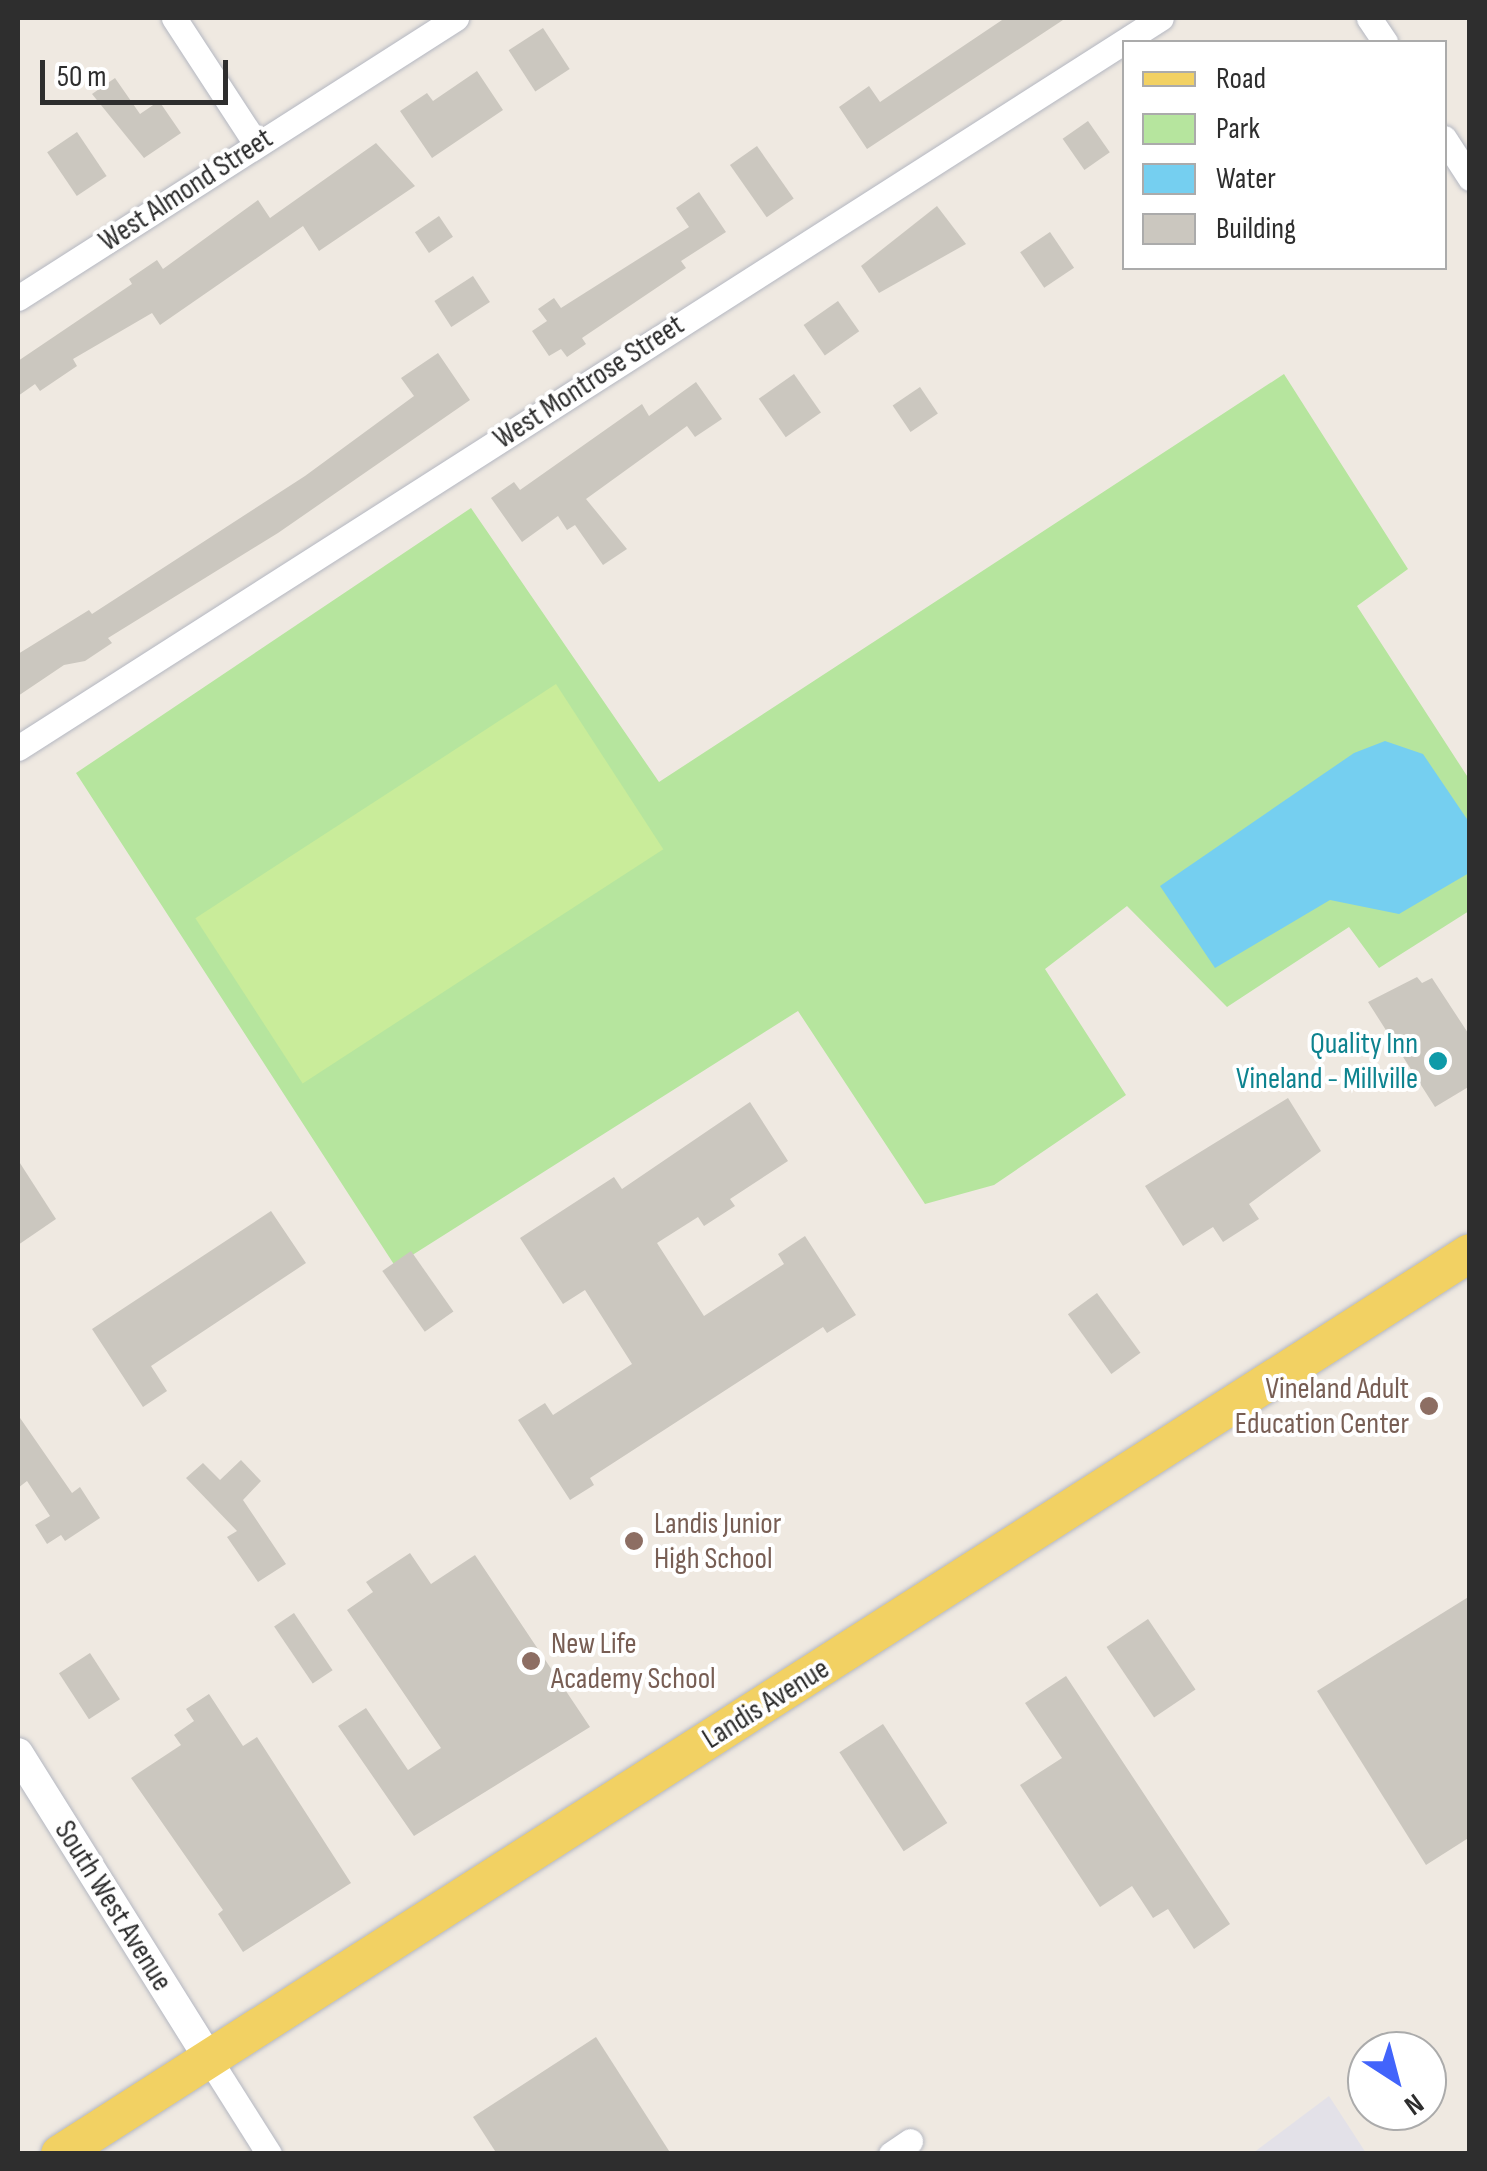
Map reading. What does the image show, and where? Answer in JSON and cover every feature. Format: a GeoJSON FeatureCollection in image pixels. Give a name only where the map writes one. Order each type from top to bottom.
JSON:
{"type":"FeatureCollection","features":[{"type":"Feature","properties":{"kind":"main road","name":"Landis Avenue"},"geometry":{"type":"LineString","coordinates":[[60,2154],[1470,1253]]}},
{"type":"Feature","properties":{"kind":"street"},"geometry":{"type":"LineString","coordinates":[[174,18],[256,144]]}},
{"type":"Feature","properties":{"kind":"street","name":"West Almond Street"},"geometry":{"type":"LineString","coordinates":[[18,298],[456,18]]}},
{"type":"Feature","properties":{"kind":"street","name":"West Montrose Street"},"geometry":{"type":"LineString","coordinates":[[1127,40],[1161,18]]}},
{"type":"Feature","properties":{"kind":"street"},"geometry":{"type":"LineString","coordinates":[[1370,18],[1384,40]]}},
{"type":"Feature","properties":{"kind":"street","name":"West Montrose Street"},"geometry":{"type":"LineString","coordinates":[[18,748],[1122,43]]}},
{"type":"Feature","properties":{"kind":"street"},"geometry":{"type":"LineString","coordinates":[[1447,143],[1470,178]]}},
{"type":"Feature","properties":{"kind":"street","name":"South West Avenue"},"geometry":{"type":"LineString","coordinates":[[18,1752],[208,2059]]}},
{"type":"Feature","properties":{"kind":"street"},"geometry":{"type":"LineString","coordinates":[[208,2059],[269,2154]]}},
{"type":"Feature","properties":{"kind":"shaded area"},"geometry":{"type":"Polygon","coordinates":[[[1329,2096],[1347,2124],[1347,2131],[1352,2131],[1366,2153],[1253,2153],[1329,2096]]]}},
{"type":"Feature","properties":{"kind":"green space"},"geometry":{"type":"Polygon","coordinates":[[[1284,374],[1408,569],[1357,606],[1469,779],[1469,911],[1379,968],[1349,927],[1227,1007],[1127,906],[1045,969],[1126,1095],[994,1185],[925,1204],[798,1011],[395,1266],[76,773],[471,508],[659,782],[1284,374]]]}},
{"type":"Feature","properties":{"kind":"green space"},"geometry":{"type":"Polygon","coordinates":[[[556,684],[663,849],[303,1083],[195,918],[556,684]]]}},
{"type":"Feature","properties":{"kind":"water"},"geometry":{"type":"Polygon","coordinates":[[[1385,741],[1423,754],[1469,822],[1469,873],[1399,914],[1330,900],[1215,968],[1160,886],[1354,753],[1385,741]]]}},
{"type":"Feature","properties":{"kind":"building"},"geometry":{"type":"Polygon","coordinates":[[[1005,18],[1066,18],[867,149],[839,107],[869,86],[880,102],[1005,18]]]}},
{"type":"Feature","properties":{"kind":"building"},"geometry":{"type":"Polygon","coordinates":[[[543,28],[570,69],[535,91],[509,50],[543,28]]]}},
{"type":"Feature","properties":{"kind":"building"},"geometry":{"type":"Polygon","coordinates":[[[477,71],[503,110],[432,158],[400,111],[427,93],[433,101],[477,71]]]}},
{"type":"Feature","properties":{"kind":"building"},"geometry":{"type":"Polygon","coordinates":[[[115,78],[140,114],[159,101],[181,133],[144,158],[92,94],[115,78]]]}},
{"type":"Feature","properties":{"kind":"building"},"geometry":{"type":"Polygon","coordinates":[[[1088,121],[1110,152],[1084,170],[1063,139],[1088,121]]]}},
{"type":"Feature","properties":{"kind":"building"},"geometry":{"type":"Polygon","coordinates":[[[77,132],[107,176],[77,196],[47,152],[77,132]]]}},
{"type":"Feature","properties":{"kind":"building"},"geometry":{"type":"Polygon","coordinates":[[[376,143],[415,186],[319,251],[303,226],[160,325],[152,313],[73,359],[77,366],[40,391],[35,384],[18,396],[18,361],[132,284],[129,279],[157,260],[163,269],[258,200],[270,218],[376,143]]]}},
{"type":"Feature","properties":{"kind":"building"},"geometry":{"type":"Polygon","coordinates":[[[757,146],[794,198],[767,217],[730,165],[757,146]]]}},
{"type":"Feature","properties":{"kind":"building"},"geometry":{"type":"Polygon","coordinates":[[[699,192],[726,232],[681,261],[686,268],[582,338],[586,344],[567,357],[561,349],[549,356],[532,331],[547,321],[538,309],[554,298],[561,308],[689,227],[676,208],[699,192]]]}},
{"type":"Feature","properties":{"kind":"building"},"geometry":{"type":"Polygon","coordinates":[[[937,206],[966,244],[879,293],[861,266],[937,206]]]}},
{"type":"Feature","properties":{"kind":"building"},"geometry":{"type":"Polygon","coordinates":[[[439,216],[453,237],[429,253],[415,232],[439,216]]]}},
{"type":"Feature","properties":{"kind":"building"},"geometry":{"type":"Polygon","coordinates":[[[1050,232],[1074,268],[1044,288],[1020,252],[1050,232]]]}},
{"type":"Feature","properties":{"kind":"building"},"geometry":{"type":"Polygon","coordinates":[[[473,276],[490,302],[451,327],[434,301],[473,276]]]}},
{"type":"Feature","properties":{"kind":"building"},"geometry":{"type":"Polygon","coordinates":[[[838,301],[859,331],[825,355],[804,325],[838,301]]]}},
{"type":"Feature","properties":{"kind":"building"},"geometry":{"type":"Polygon","coordinates":[[[438,353],[470,400],[278,533],[108,638],[112,643],[85,661],[64,665],[18,696],[18,654],[89,610],[92,614],[305,476],[414,396],[401,378],[438,353]]]}},
{"type":"Feature","properties":{"kind":"building"},"geometry":{"type":"Polygon","coordinates":[[[794,374],[821,413],[786,437],[759,399],[794,374]]]}},
{"type":"Feature","properties":{"kind":"building"},"geometry":{"type":"Polygon","coordinates":[[[696,382],[722,419],[695,437],[687,426],[586,499],[627,549],[603,565],[575,525],[567,530],[558,516],[522,542],[491,498],[514,482],[520,490],[642,404],[649,416],[696,382]]]}},
{"type":"Feature","properties":{"kind":"building"},"geometry":{"type":"Polygon","coordinates":[[[920,387],[938,414],[911,432],[893,405],[920,387]]]}},
{"type":"Feature","properties":{"kind":"building","name":"Quality Inn Vineland - Millville"},"geometry":{"type":"Polygon","coordinates":[[[1417,977],[1422,983],[1432,978],[1470,1036],[1470,1086],[1435,1107],[1368,1002],[1417,977]]]}},
{"type":"Feature","properties":{"kind":"building"},"geometry":{"type":"Polygon","coordinates":[[[1288,1098],[1321,1151],[1249,1204],[1259,1219],[1223,1242],[1213,1227],[1183,1246],[1145,1186],[1288,1098]]]}},
{"type":"Feature","properties":{"kind":"building"},"geometry":{"type":"Polygon","coordinates":[[[750,1102],[788,1161],[730,1199],[735,1206],[704,1226],[698,1217],[657,1243],[704,1316],[784,1264],[778,1254],[805,1236],[856,1315],[827,1333],[823,1327],[590,1478],[594,1485],[570,1500],[518,1420],[545,1403],[553,1415],[632,1364],[585,1290],[563,1304],[520,1238],[614,1177],[622,1189],[750,1102]]]}},
{"type":"Feature","properties":{"kind":"building"},"geometry":{"type":"Polygon","coordinates":[[[18,1160],[56,1219],[18,1245],[18,1160]]]}},
{"type":"Feature","properties":{"kind":"building"},"geometry":{"type":"Polygon","coordinates":[[[271,1211],[306,1263],[151,1366],[167,1391],[143,1407],[92,1329],[271,1211]]]}},
{"type":"Feature","properties":{"kind":"building"},"geometry":{"type":"Polygon","coordinates":[[[411,1251],[453,1312],[425,1332],[382,1271],[411,1251]]]}},
{"type":"Feature","properties":{"kind":"building"},"geometry":{"type":"Polygon","coordinates":[[[1097,1293],[1140,1353],[1111,1374],[1068,1314],[1097,1293]]]}},
{"type":"Feature","properties":{"kind":"building"},"geometry":{"type":"Polygon","coordinates":[[[18,1415],[72,1493],[80,1487],[100,1518],[65,1541],[61,1535],[47,1544],[35,1525],[50,1516],[27,1481],[18,1488],[18,1415]]]}},
{"type":"Feature","properties":{"kind":"building"},"geometry":{"type":"Polygon","coordinates":[[[241,1460],[261,1481],[243,1500],[286,1564],[258,1582],[227,1537],[237,1531],[186,1478],[203,1463],[220,1480],[241,1460]]]}},
{"type":"Feature","properties":{"kind":"building"},"geometry":{"type":"Polygon","coordinates":[[[410,1553],[431,1584],[475,1555],[590,1727],[414,1836],[338,1726],[366,1708],[408,1770],[441,1748],[347,1610],[373,1592],[366,1582],[410,1553]]]}},
{"type":"Feature","properties":{"kind":"building"},"geometry":{"type":"Polygon","coordinates":[[[1470,1596],[1470,1837],[1426,1865],[1317,1691],[1470,1596]]]}},
{"type":"Feature","properties":{"kind":"building"},"geometry":{"type":"Polygon","coordinates":[[[294,1613],[333,1670],[313,1684],[274,1626],[294,1613]]]}},
{"type":"Feature","properties":{"kind":"building"},"geometry":{"type":"Polygon","coordinates":[[[1148,1619],[1196,1689],[1154,1717],[1107,1647],[1148,1619]]]}},
{"type":"Feature","properties":{"kind":"building"},"geometry":{"type":"Polygon","coordinates":[[[90,1653],[120,1699],[89,1719],[59,1673],[90,1653]]]}},
{"type":"Feature","properties":{"kind":"building"},"geometry":{"type":"Polygon","coordinates":[[[1066,1676],[1230,1924],[1194,1949],[1168,1909],[1153,1918],[1132,1886],[1100,1907],[1020,1785],[1062,1758],[1025,1703],[1066,1676]]]}},
{"type":"Feature","properties":{"kind":"building"},"geometry":{"type":"Polygon","coordinates":[[[209,1694],[243,1746],[257,1737],[351,1883],[243,1952],[218,1914],[223,1910],[131,1778],[181,1745],[174,1735],[194,1721],[186,1709],[209,1694]]]}},
{"type":"Feature","properties":{"kind":"building"},"geometry":{"type":"Polygon","coordinates":[[[883,1724],[947,1823],[904,1851],[839,1752],[883,1724]]]}},
{"type":"Feature","properties":{"kind":"building"},"geometry":{"type":"Polygon","coordinates":[[[596,2037],[671,2154],[497,2154],[473,2117],[596,2037]]]}},
{"type":"Feature","properties":{"kind":"place","name":"Quality Inn Vineland - Millville"},"geometry":{"type":"Point","coordinates":[1438,1061]}},
{"type":"Feature","properties":{"kind":"place","name":"Vineland Adult Education Center"},"geometry":{"type":"Point","coordinates":[1429,1406]}},
{"type":"Feature","properties":{"kind":"place","name":"Landis Junior High School"},"geometry":{"type":"Point","coordinates":[634,1541]}},
{"type":"Feature","properties":{"kind":"place","name":"New Life Academy School"},"geometry":{"type":"Point","coordinates":[531,1661]}}]}
